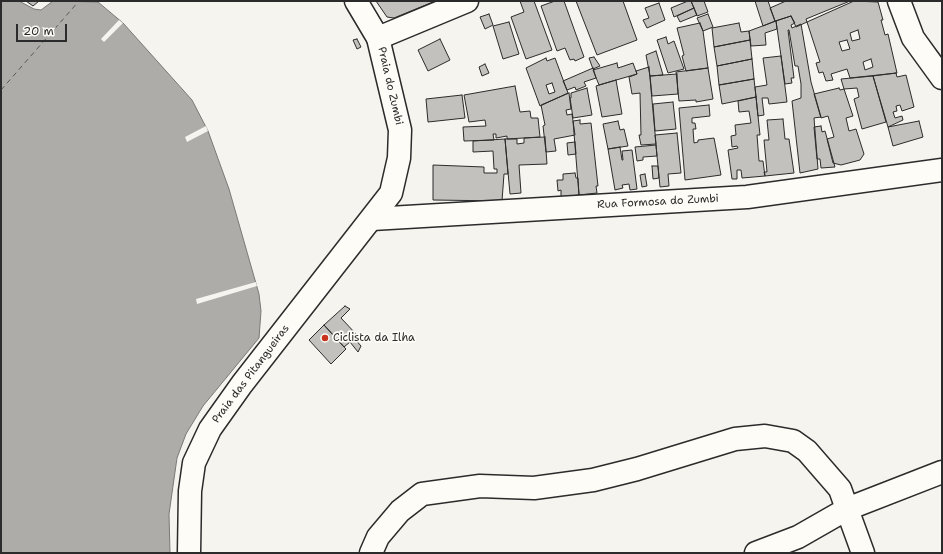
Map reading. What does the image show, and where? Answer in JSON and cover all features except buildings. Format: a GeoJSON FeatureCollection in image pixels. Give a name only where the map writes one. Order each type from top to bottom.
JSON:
{"type":"FeatureCollection","features":[{"type":"Feature","properties":{"kind":"street","name":"Praia do Zumbi"},"geometry":{"type":"LineString","coordinates":[[356,1],[378,38],[400,130],[400,158],[391,192],[372,219]]}},
{"type":"Feature","properties":{"kind":"street"},"geometry":{"type":"LineString","coordinates":[[378,38],[466,1]]}},
{"type":"Feature","properties":{"kind":"street"},"geometry":{"type":"LineString","coordinates":[[899,1],[913,38],[942,78]]}},
{"type":"Feature","properties":{"kind":"street","name":"Rua Formosa do Zumbi"},"geometry":{"type":"LineString","coordinates":[[372,219],[748,197],[942,170]]}},
{"type":"Feature","properties":{"kind":"street","name":"Praia das Pitangueiras"},"geometry":{"type":"LineString","coordinates":[[189,553],[190,491],[194,463],[210,429],[242,384],[372,219]]}},
{"type":"Feature","properties":{"kind":"street"},"geometry":{"type":"LineString","coordinates":[[371,553],[378,537],[400,511],[422,494],[480,486],[534,488],[592,480],[637,469],[735,439],[758,436],[793,441],[807,451],[840,489],[863,553]]}},
{"type":"Feature","properties":{"kind":"street"},"geometry":{"type":"LineString","coordinates":[[756,553],[798,537],[847,509],[942,472]]}},
{"type":"Feature","properties":{"kind":"shaded area"},"geometry":{"type":"Polygon","coordinates":[[[1,1],[19,1],[34,9],[41,10],[53,1],[98,2],[123,23],[192,100],[208,131],[229,189],[259,294],[261,311],[259,338],[203,406],[186,434],[177,458],[169,514],[170,553],[1,553],[1,1]]]}},
{"type":"Feature","properties":{"kind":"pier"},"geometry":{"type":"Polygon","coordinates":[[[119,20],[123,23],[104,42],[101,39],[119,20]]]}},
{"type":"Feature","properties":{"kind":"pier"},"geometry":{"type":"Polygon","coordinates":[[[206,126],[208,131],[187,142],[185,137],[206,126]]]}},
{"type":"Feature","properties":{"kind":"pier"},"geometry":{"type":"Polygon","coordinates":[[[256,282],[257,286],[197,304],[196,299],[256,282]]]}},
{"type":"Feature","properties":{"kind":"ferry route"},"geometry":{"type":"LineString","coordinates":[[1,90],[79,1]]}},
{"type":"Feature","properties":{"kind":"place","name":"Ciclista da Ilha"},"geometry":{"type":"Point","coordinates":[325,338]}}]}
